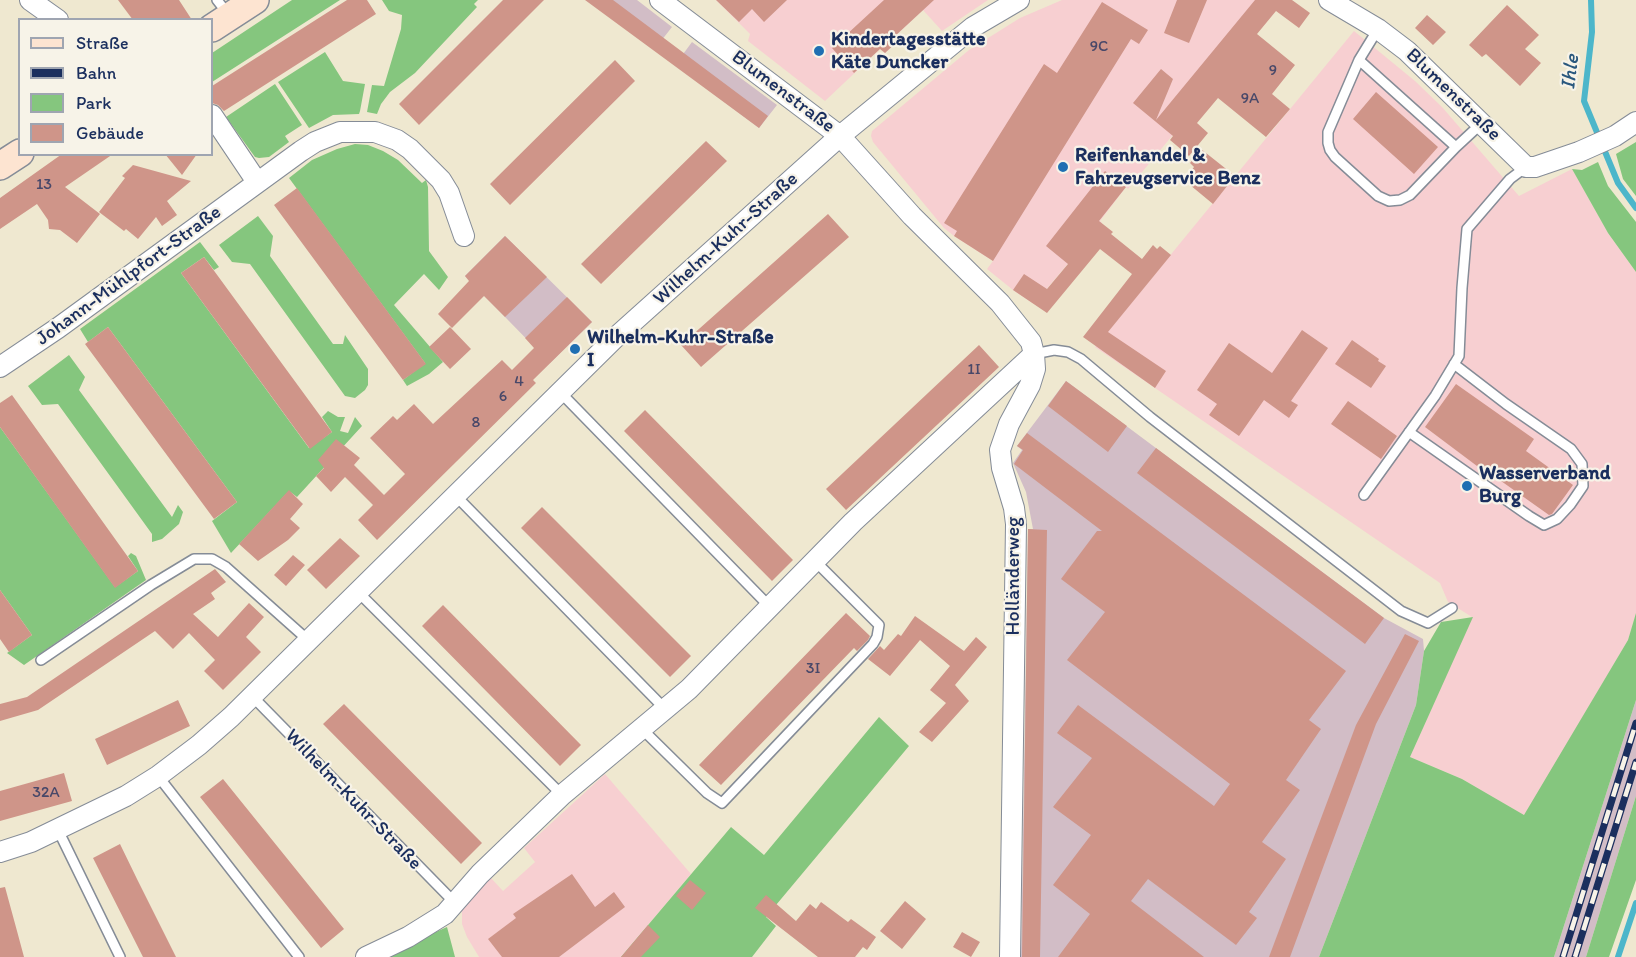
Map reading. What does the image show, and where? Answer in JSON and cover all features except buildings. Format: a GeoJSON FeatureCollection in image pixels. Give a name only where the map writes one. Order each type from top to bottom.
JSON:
{"type":"FeatureCollection","features":[{"type":"Feature","properties":{"kind":"street"},"geometry":{"type":"LineString","coordinates":[[30,0],[55,18]]}},
{"type":"Feature","properties":{"kind":"street"},"geometry":{"type":"LineString","coordinates":[[220,15],[255,0]]}},
{"type":"Feature","properties":{"kind":"street","name":"Blumenstraße"},"geometry":{"type":"LineString","coordinates":[[660,0],[840,136],[973,27],[1019,0]]}},
{"type":"Feature","properties":{"kind":"street","name":"Blumenstraße"},"geometry":{"type":"LineString","coordinates":[[1329,0],[1378,29],[1407,51],[1483,122],[1526,167]]}},
{"type":"Feature","properties":{"kind":"street"},"geometry":{"type":"LineString","coordinates":[[213,116],[257,182]]}},
{"type":"Feature","properties":{"kind":"street"},"geometry":{"type":"LineString","coordinates":[[1526,167],[1535,167],[1579,152],[1615,136],[1636,122]]}},
{"type":"Feature","properties":{"kind":"street","name":"Johann-Mühlpfort-Straße"},"geometry":{"type":"LineString","coordinates":[[0,367],[68,322],[301,150],[328,136],[352,131],[375,132],[397,140],[410,149],[441,180],[452,201],[464,236]]}},
{"type":"Feature","properties":{"kind":"street"},"geometry":{"type":"LineString","coordinates":[[366,957],[430,925],[455,903],[480,874],[562,795],[689,689],[814,560],[1034,354],[1031,342],[1000,303],[912,216],[840,136]]}},
{"type":"Feature","properties":{"kind":"street","name":"Wilhelm-Kuhr-Straße"},"geometry":{"type":"LineString","coordinates":[[0,852],[58,830],[126,796],[158,776],[199,745],[309,641],[624,330],[840,136]]}},
{"type":"Feature","properties":{"kind":"street"},"geometry":{"type":"LineString","coordinates":[[0,166],[18,154]]}},
{"type":"Feature","properties":{"kind":"street","name":"Holländerweg"},"geometry":{"type":"LineString","coordinates":[[1010,957],[1016,524],[1014,508],[1002,468],[1000,450],[1009,423],[1030,385],[1035,369],[1034,354]]}},
{"type":"Feature","properties":{"kind":"lane"},"geometry":{"type":"LineString","coordinates":[[1378,29],[1359,60],[1328,132],[1328,143],[1335,158],[1360,181],[1378,196],[1389,201],[1400,200],[1410,195],[1483,122]]}},
{"type":"Feature","properties":{"kind":"lane"},"geometry":{"type":"LineString","coordinates":[[1359,60],[1456,147]]}},
{"type":"Feature","properties":{"kind":"lane"},"geometry":{"type":"LineString","coordinates":[[1364,495],[1459,356],[1467,229],[1510,179],[1526,167]]}},
{"type":"Feature","properties":{"kind":"lane"},"geometry":{"type":"LineString","coordinates":[[1034,354],[1054,350],[1068,352],[1081,359],[1150,417],[1401,611],[1428,623],[1452,608]]}},
{"type":"Feature","properties":{"kind":"lane"},"geometry":{"type":"LineString","coordinates":[[1409,432],[1544,525],[1557,519],[1570,506],[1583,486],[1582,464],[1571,449],[1454,364]]}},
{"type":"Feature","properties":{"kind":"lane"},"geometry":{"type":"LineString","coordinates":[[560,392],[769,606]]}},
{"type":"Feature","properties":{"kind":"lane"},"geometry":{"type":"LineString","coordinates":[[455,495],[665,709]]}},
{"type":"Feature","properties":{"kind":"lane"},"geometry":{"type":"LineString","coordinates":[[41,660],[151,585],[194,559],[212,559],[226,567],[309,641]]}},
{"type":"Feature","properties":{"kind":"lane"},"geometry":{"type":"LineString","coordinates":[[641,728],[707,793],[722,803],[873,644],[877,637],[879,625],[814,560]]}},
{"type":"Feature","properties":{"kind":"lane"},"geometry":{"type":"LineString","coordinates":[[358,592],[562,795]]}},
{"type":"Feature","properties":{"kind":"lane","name":"Wilhelm-Kuhr-Straße"},"geometry":{"type":"LineString","coordinates":[[252,696],[455,903]]}},
{"type":"Feature","properties":{"kind":"lane"},"geometry":{"type":"LineString","coordinates":[[158,776],[298,957]]}},
{"type":"Feature","properties":{"kind":"lane"},"geometry":{"type":"LineString","coordinates":[[58,830],[120,957]]}},
{"type":"Feature","properties":{"kind":"shaded area"},"geometry":{"type":"Polygon","coordinates":[[[587,0],[637,0],[672,27],[654,50],[587,0]]]}},
{"type":"Feature","properties":{"kind":"shaded area","name":"Kindertagesstätte Käte Duncker"},"geometry":{"type":"Polygon","coordinates":[[[716,0],[988,0],[942,31],[923,10],[894,37],[898,41],[885,53],[880,49],[825,101],[748,41],[750,34],[716,0]]]}},
{"type":"Feature","properties":{"kind":"shaded area"},"geometry":{"type":"Polygon","coordinates":[[[1062,0],[1275,0],[1274,13],[1128,189],[1126,187],[1100,221],[1102,223],[1034,304],[987,269],[993,261],[944,228],[873,142],[871,136],[872,131],[969,50],[1020,18],[1062,0]]]}},
{"type":"Feature","properties":{"kind":"shaded area","name":"Wasserverband Burg"},"geometry":{"type":"Polygon","coordinates":[[[1354,31],[1415,81],[1442,107],[1519,196],[1572,169],[1608,233],[1636,272],[1636,613],[1628,640],[1525,816],[1462,779],[1410,757],[1472,617],[1448,602],[1440,583],[1095,347],[1354,31]]]}},
{"type":"Feature","properties":{"kind":"shaded area"},"geometry":{"type":"Polygon","coordinates":[[[692,42],[777,105],[759,128],[675,65],[692,42]]]}},
{"type":"Feature","properties":{"kind":"shaded area"},"geometry":{"type":"Polygon","coordinates":[[[505,236],[592,322],[550,363],[465,276],[505,236]]]}},
{"type":"Feature","properties":{"kind":"shaded area"},"geometry":{"type":"Polygon","coordinates":[[[1066,381],[1384,618],[1423,639],[1424,651],[1416,705],[1319,957],[1021,957],[1028,529],[1033,529],[1026,492],[1013,463],[1022,450],[1017,446],[1066,381]]]}},
{"type":"Feature","properties":{"kind":"shaded area"},"geometry":{"type":"Polygon","coordinates":[[[1636,700],[1636,796],[1586,957],[1554,957],[1636,700]]]}},
{"type":"Feature","properties":{"kind":"shaded area"},"geometry":{"type":"Polygon","coordinates":[[[605,774],[691,874],[621,957],[479,957],[462,924],[462,907],[490,877],[503,891],[535,862],[524,848],[605,774]]]}},
{"type":"Feature","properties":{"kind":"green space"},"geometry":{"type":"Polygon","coordinates":[[[292,0],[340,0],[213,81],[213,52],[292,0]]]}},
{"type":"Feature","properties":{"kind":"green space"},"geometry":{"type":"Polygon","coordinates":[[[382,0],[478,0],[474,4],[477,7],[415,73],[390,92],[377,114],[367,112],[372,85],[384,86],[401,29],[402,15],[389,11],[382,0]]]}},
{"type":"Feature","properties":{"kind":"green space"},"geometry":{"type":"Polygon","coordinates":[[[325,52],[343,81],[365,84],[360,111],[359,114],[333,115],[309,128],[278,82],[325,52]]]}},
{"type":"Feature","properties":{"kind":"green space"},"geometry":{"type":"Polygon","coordinates":[[[275,84],[302,125],[285,136],[289,142],[269,157],[259,158],[255,157],[226,117],[275,84]]]}},
{"type":"Feature","properties":{"kind":"green space"},"geometry":{"type":"Polygon","coordinates":[[[1636,142],[1636,196],[1623,179],[1616,154],[1636,142]]]}},
{"type":"Feature","properties":{"kind":"green space"},"geometry":{"type":"Polygon","coordinates":[[[355,144],[368,145],[383,151],[398,160],[422,183],[426,180],[429,251],[448,277],[439,290],[424,274],[394,305],[443,362],[429,374],[407,386],[403,380],[425,363],[289,178],[312,160],[355,144]]]}},
{"type":"Feature","properties":{"kind":"green space"},"geometry":{"type":"Polygon","coordinates":[[[1598,162],[1608,186],[1636,222],[1636,272],[1608,233],[1572,169],[1582,170],[1598,162]]]}},
{"type":"Feature","properties":{"kind":"green space"},"geometry":{"type":"Polygon","coordinates":[[[258,216],[273,236],[270,256],[333,344],[343,344],[345,335],[368,369],[368,385],[355,398],[345,396],[250,264],[232,262],[219,245],[258,216]]]}},
{"type":"Feature","properties":{"kind":"green space"},"geometry":{"type":"Polygon","coordinates":[[[200,242],[219,267],[214,270],[204,257],[181,273],[309,448],[332,432],[322,417],[328,411],[338,417],[345,417],[340,431],[348,433],[355,417],[362,426],[297,497],[289,491],[231,553],[212,521],[237,502],[108,327],[88,342],[80,329],[200,242]]]}},
{"type":"Feature","properties":{"kind":"green space"},"geometry":{"type":"Polygon","coordinates":[[[69,355],[85,377],[79,390],[172,517],[178,505],[183,512],[179,524],[162,539],[152,542],[152,534],[58,404],[42,405],[28,386],[69,355]]]}},
{"type":"Feature","properties":{"kind":"green space"},"geometry":{"type":"Polygon","coordinates":[[[0,427],[115,587],[138,571],[128,556],[131,553],[136,556],[146,580],[24,665],[7,653],[32,635],[0,590],[0,427]]]}},
{"type":"Feature","properties":{"kind":"green space"},"geometry":{"type":"Polygon","coordinates":[[[1636,613],[1636,700],[1554,957],[1319,957],[1416,705],[1424,651],[1441,622],[1473,617],[1410,757],[1462,779],[1524,815],[1628,640],[1636,613]]]}},
{"type":"Feature","properties":{"kind":"green space"},"geometry":{"type":"Polygon","coordinates":[[[879,717],[909,746],[766,917],[776,926],[752,957],[621,957],[731,827],[764,855],[879,717]]]}},
{"type":"Feature","properties":{"kind":"green space"},"geometry":{"type":"Polygon","coordinates":[[[1636,796],[1636,880],[1609,957],[1586,957],[1636,796]]]}},
{"type":"Feature","properties":{"kind":"green space"},"geometry":{"type":"Polygon","coordinates":[[[447,927],[455,957],[379,957],[447,927]]]}},
{"type":"Feature","properties":{"kind":"waterway","name":"Ihle"},"geometry":{"type":"LineString","coordinates":[[1591,0],[1592,32],[1584,101],[1618,183],[1636,208]]}},
{"type":"Feature","properties":{"kind":"waterway","name":"Ihle"},"geometry":{"type":"LineString","coordinates":[[1618,957],[1636,903]]}},
{"type":"Feature","properties":{"kind":"railway"},"geometry":{"type":"LineString","coordinates":[[1563,957],[1636,723]]}},
{"type":"Feature","properties":{"kind":"railway"},"geometry":{"type":"LineString","coordinates":[[1575,957],[1636,762]]}},
{"type":"Feature","properties":{"kind":"place","name":"Kindertagesstätte Käte Duncker"},"geometry":{"type":"Point","coordinates":[819,51]}},
{"type":"Feature","properties":{"kind":"place","name":"Reifenhandel & Fahrzeugservice Benz"},"geometry":{"type":"Point","coordinates":[1063,167]}},
{"type":"Feature","properties":{"kind":"place","name":"Wilhelm-Kuhr-Straße I"},"geometry":{"type":"Point","coordinates":[575,349]}},
{"type":"Feature","properties":{"kind":"place","name":"Wasserverband Burg"},"geometry":{"type":"Point","coordinates":[1467,486]}}]}
